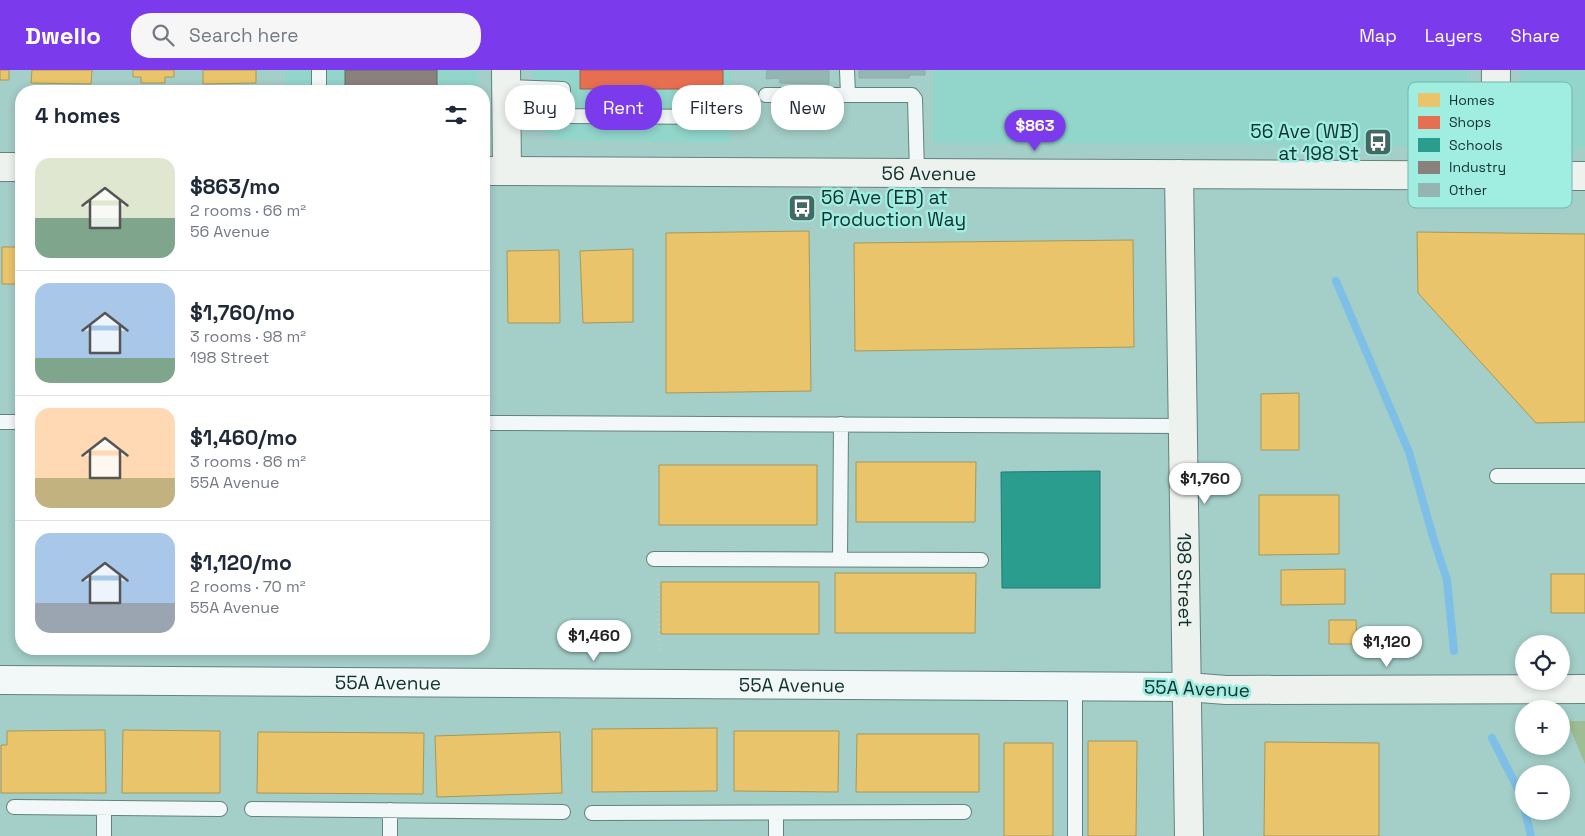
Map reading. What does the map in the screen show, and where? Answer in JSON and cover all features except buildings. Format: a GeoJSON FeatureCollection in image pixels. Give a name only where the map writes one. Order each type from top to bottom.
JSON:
{"type":"FeatureCollection","features":[{"type":"Feature","properties":{"kind":"street"},"geometry":{"type":"LineString","coordinates":[[496,171],[507,79]]}},
{"type":"Feature","properties":{"kind":"street"},"geometry":{"type":"LineString","coordinates":[[0,167],[15,167]]}},
{"type":"Feature","properties":{"kind":"street","name":"56 Avenue"},"geometry":{"type":"LineString","coordinates":[[496,171],[1408,175]]}},
{"type":"Feature","properties":{"kind":"street","name":"198 Street"},"geometry":{"type":"LineString","coordinates":[[1179,174],[1189,836]]}},
{"type":"Feature","properties":{"kind":"street","name":"56 Avenue"},"geometry":{"type":"LineString","coordinates":[[1572,176],[1585,176]]}},
{"type":"Feature","properties":{"kind":"street","name":"55A Avenue"},"geometry":{"type":"LineString","coordinates":[[0,680],[1075,686],[1187,687],[1226,690],[1585,689]]}},
{"type":"Feature","properties":{"kind":"lane"},"geometry":{"type":"LineString","coordinates":[[319,70],[319,85]]}},
{"type":"Feature","properties":{"kind":"lane"},"geometry":{"type":"LineString","coordinates":[[847,70],[848,95]]}},
{"type":"Feature","properties":{"kind":"lane"},"geometry":{"type":"LineString","coordinates":[[507,79],[563,88],[563,111],[567,116],[672,117]]}},
{"type":"Feature","properties":{"kind":"lane"},"geometry":{"type":"LineString","coordinates":[[766,95],[912,95],[915,99],[917,173]]}},
{"type":"Feature","properties":{"kind":"lane"},"geometry":{"type":"LineString","coordinates":[[0,422],[15,422]]}},
{"type":"Feature","properties":{"kind":"lane"},"geometry":{"type":"LineString","coordinates":[[490,424],[1183,426]]}},
{"type":"Feature","properties":{"kind":"lane"},"geometry":{"type":"LineString","coordinates":[[840,559],[842,424]]}},
{"type":"Feature","properties":{"kind":"lane"},"geometry":{"type":"LineString","coordinates":[[1497,476],[1585,476]]}},
{"type":"Feature","properties":{"kind":"lane"},"geometry":{"type":"LineString","coordinates":[[656,559],[981,560]]}},
{"type":"Feature","properties":{"kind":"lane"},"geometry":{"type":"LineString","coordinates":[[1075,686],[1075,836]]}},
{"type":"Feature","properties":{"kind":"lane"},"geometry":{"type":"LineString","coordinates":[[14,807],[220,809]]}},
{"type":"Feature","properties":{"kind":"lane"},"geometry":{"type":"LineString","coordinates":[[104,808],[104,836]]}},
{"type":"Feature","properties":{"kind":"lane"},"geometry":{"type":"LineString","coordinates":[[252,809],[563,812]]}},
{"type":"Feature","properties":{"kind":"lane"},"geometry":{"type":"LineString","coordinates":[[390,810],[390,836]]}},
{"type":"Feature","properties":{"kind":"lane"},"geometry":{"type":"LineString","coordinates":[[592,813],[964,812]]}},
{"type":"Feature","properties":{"kind":"lane"},"geometry":{"type":"LineString","coordinates":[[776,813],[776,836]]}},
{"type":"Feature","properties":{"kind":"path"},"geometry":{"type":"LineString","coordinates":[[656,559],[658,651]]}},
{"type":"Feature","properties":{"kind":"shaded area"},"geometry":{"type":"Polygon","coordinates":[[[285,70],[478,70],[478,85],[285,85],[285,70]]]}},
{"type":"Feature","properties":{"kind":"shaded area"},"geometry":{"type":"Polygon","coordinates":[[[533,70],[731,70],[731,85],[672,85],[672,130],[730,130],[730,143],[558,140],[544,130],[575,130],[575,85],[533,85],[533,70]]]}},
{"type":"Feature","properties":{"kind":"shaded area"},"geometry":{"type":"Polygon","coordinates":[[[934,70],[1469,70],[1469,82],[1408,82],[1408,146],[933,143],[934,70]]]}},
{"type":"Feature","properties":{"kind":"shaded area"},"geometry":{"type":"Polygon","coordinates":[[[1521,70],[1585,70],[1585,148],[1572,148],[1572,82],[1521,82],[1521,70]]]}},
{"type":"Feature","properties":{"kind":"shaded area"},"geometry":{"type":"Polygon","coordinates":[[[1570,721],[1585,721],[1585,764],[1570,728],[1570,721]]]}},
{"type":"Feature","properties":{"kind":"waterway"},"geometry":{"type":"LineString","coordinates":[[1336,281],[1409,452],[1447,580],[1454,651]]}},
{"type":"Feature","properties":{"kind":"waterway"},"geometry":{"type":"LineString","coordinates":[[1492,738],[1515,783]]}},
{"type":"Feature","properties":{"kind":"waterway"},"geometry":{"type":"LineString","coordinates":[[1527,820],[1531,836]]}},
{"type":"Feature","properties":{"kind":"place","name":"56 Ave (WB) at 198 St"},"geometry":{"type":"Point","coordinates":[1378,142]}},
{"type":"Feature","properties":{"kind":"place","name":"56 Ave (EB) at Production Way"},"geometry":{"type":"Point","coordinates":[802,208]}}]}
